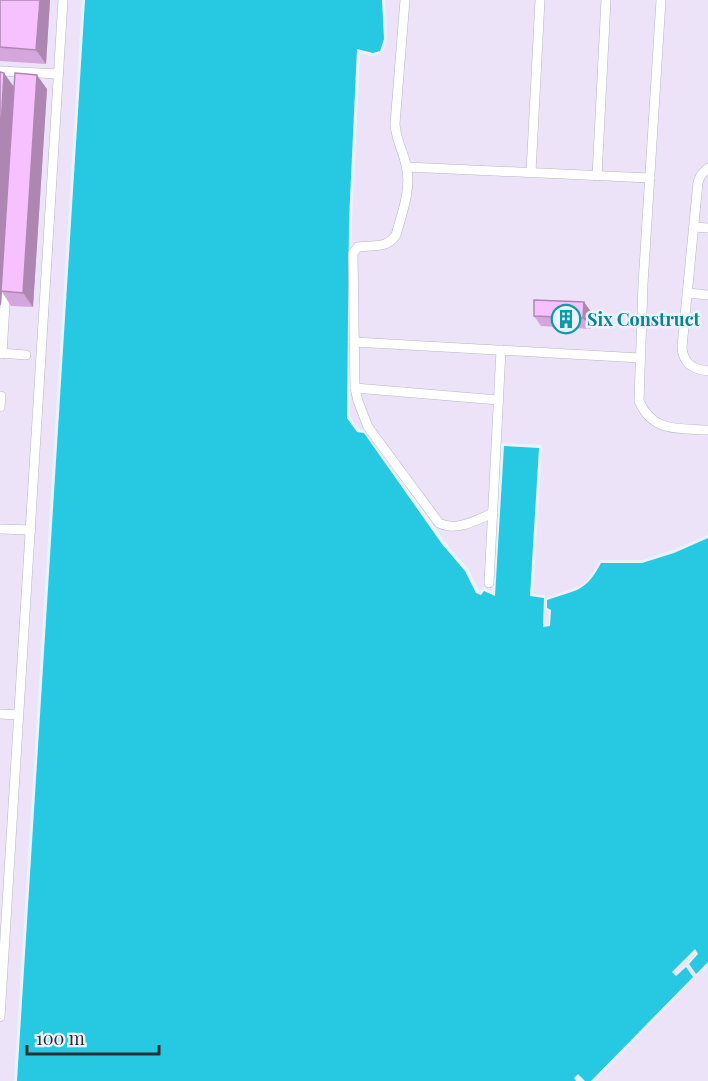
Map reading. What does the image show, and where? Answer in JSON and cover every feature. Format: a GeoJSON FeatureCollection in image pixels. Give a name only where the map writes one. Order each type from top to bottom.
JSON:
{"type":"FeatureCollection","features":[{"type":"Feature","properties":{"kind":"street"},"geometry":{"type":"LineString","coordinates":[[0,1017],[4,874],[31,530],[63,0]]}},
{"type":"Feature","properties":{"kind":"street"},"geometry":{"type":"LineString","coordinates":[[405,0],[395,124],[398,144],[407,166],[407,195],[396,235],[384,245],[358,247],[353,253],[355,388],[362,414],[369,427],[439,523],[445,526],[459,526],[493,513]]}},
{"type":"Feature","properties":{"kind":"street"},"geometry":{"type":"LineString","coordinates":[[531,172],[540,0]]}},
{"type":"Feature","properties":{"kind":"street"},"geometry":{"type":"LineString","coordinates":[[597,176],[606,0]]}},
{"type":"Feature","properties":{"kind":"street"},"geometry":{"type":"LineString","coordinates":[[661,0],[639,358],[639,401],[644,412],[653,422],[664,427],[708,430]]}},
{"type":"Feature","properties":{"kind":"street"},"geometry":{"type":"LineString","coordinates":[[0,71],[58,74]]}},
{"type":"Feature","properties":{"kind":"street"},"geometry":{"type":"LineString","coordinates":[[407,166],[650,178]]}},
{"type":"Feature","properties":{"kind":"street"},"geometry":{"type":"LineString","coordinates":[[708,168],[698,182],[683,354],[691,366],[708,371]]}},
{"type":"Feature","properties":{"kind":"street"},"geometry":{"type":"LineString","coordinates":[[694,227],[708,228]]}},
{"type":"Feature","properties":{"kind":"street"},"geometry":{"type":"LineString","coordinates":[[7,273],[1,354],[26,355]]}},
{"type":"Feature","properties":{"kind":"street"},"geometry":{"type":"LineString","coordinates":[[687,293],[708,295]]}},
{"type":"Feature","properties":{"kind":"street"},"geometry":{"type":"LineString","coordinates":[[354,342],[639,358]]}},
{"type":"Feature","properties":{"kind":"street"},"geometry":{"type":"LineString","coordinates":[[489,583],[501,351]]}},
{"type":"Feature","properties":{"kind":"street"},"geometry":{"type":"LineString","coordinates":[[355,388],[498,400]]}},
{"type":"Feature","properties":{"kind":"street"},"geometry":{"type":"LineString","coordinates":[[0,407],[1,396]]}},
{"type":"Feature","properties":{"kind":"street"},"geometry":{"type":"LineString","coordinates":[[0,529],[31,530]]}},
{"type":"Feature","properties":{"kind":"street"},"geometry":{"type":"LineString","coordinates":[[0,714],[18,715]]}},
{"type":"Feature","properties":{"kind":"shaded area"},"geometry":{"type":"Polygon","coordinates":[[[0,0],[82,0],[14,1081],[0,1081],[0,0]]]}},
{"type":"Feature","properties":{"kind":"shaded area"},"geometry":{"type":"Polygon","coordinates":[[[385,0],[708,0],[708,535],[642,560],[600,560],[583,585],[546,598],[549,624],[544,624],[545,595],[533,594],[542,445],[501,443],[492,592],[483,587],[480,591],[468,569],[445,542],[366,430],[359,429],[350,417],[352,220],[360,53],[372,56],[383,53],[387,39],[385,0]]]}},
{"type":"Feature","properties":{"kind":"shaded area"},"geometry":{"type":"Polygon","coordinates":[[[695,953],[687,964],[697,976],[708,966],[708,1081],[595,1081],[695,978],[686,965],[676,974],[674,972],[695,953]]]}},
{"type":"Feature","properties":{"kind":"water"},"geometry":{"type":"Polygon","coordinates":[[[85,0],[382,0],[384,39],[380,51],[373,53],[357,49],[349,220],[347,418],[357,432],[364,433],[442,544],[465,571],[476,593],[481,595],[484,591],[495,596],[504,446],[539,448],[530,596],[544,598],[543,627],[550,626],[551,610],[547,608],[547,600],[573,592],[585,585],[596,573],[601,563],[642,563],[674,553],[708,538],[708,962],[696,974],[689,964],[698,954],[695,949],[672,972],[676,976],[686,967],[693,977],[591,1081],[585,1081],[578,1074],[574,1078],[576,1081],[17,1081],[85,0]]]}},
{"type":"Feature","properties":{"kind":"building"},"geometry":{"type":"Polygon","coordinates":[[[0,0],[40,0],[36,50],[0,47],[0,0]]]}},
{"type":"Feature","properties":{"kind":"building"},"geometry":{"type":"Polygon","coordinates":[[[0,72],[4,73],[0,146],[0,72]]]}},
{"type":"Feature","properties":{"kind":"building"},"geometry":{"type":"Polygon","coordinates":[[[15,73],[37,75],[23,293],[1,291],[15,73]]]}},
{"type":"Feature","properties":{"kind":"building"},"geometry":{"type":"Polygon","coordinates":[[[534,300],[584,302],[583,318],[534,316],[534,300]]]}},
{"type":"Feature","properties":{"kind":"place","name":"Six Construct"},"geometry":{"type":"Point","coordinates":[566,319]}}]}
